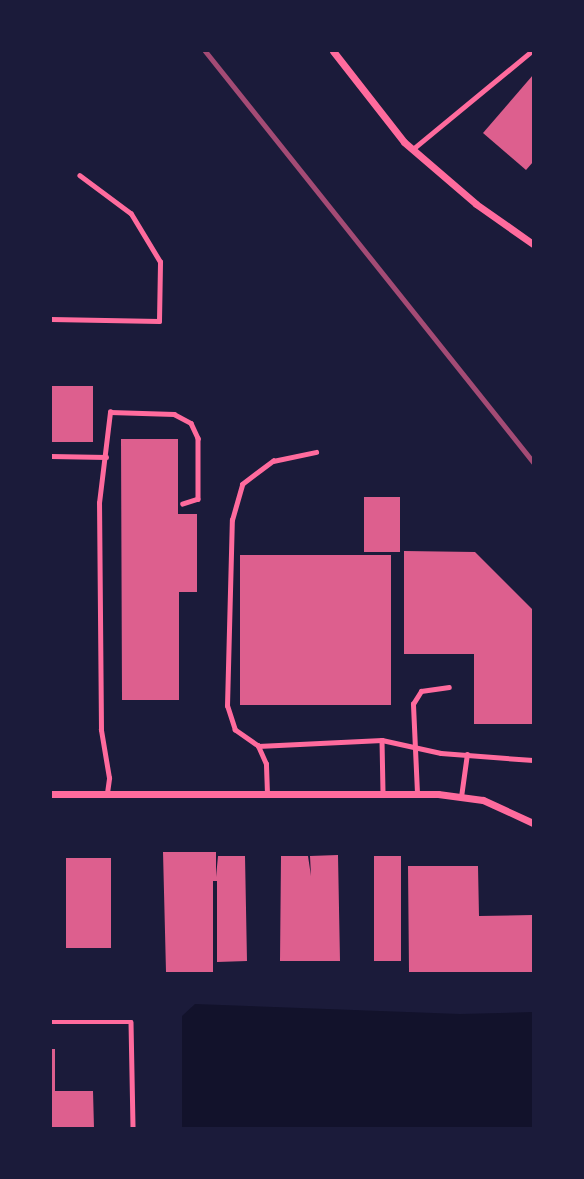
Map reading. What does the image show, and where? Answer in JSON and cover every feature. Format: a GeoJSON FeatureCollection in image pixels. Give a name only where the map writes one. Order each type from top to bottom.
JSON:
{"type":"FeatureCollection","features":[{"type":"Feature","properties":{"kind":"street"},"geometry":{"type":"LineString","coordinates":[[333,51],[413,150],[476,204],[533,244]]}},
{"type":"Feature","properties":{"kind":"street"},"geometry":{"type":"LineString","coordinates":[[51,794],[417,793],[483,800],[533,823]]}},
{"type":"Feature","properties":{"kind":"lane"},"geometry":{"type":"LineString","coordinates":[[413,150],[532,51]]}},
{"type":"Feature","properties":{"kind":"lane"},"geometry":{"type":"LineString","coordinates":[[51,319],[159,321],[160,262],[131,214],[80,176]]}},
{"type":"Feature","properties":{"kind":"lane"},"geometry":{"type":"LineString","coordinates":[[106,794],[99,503],[110,412],[174,414],[191,423],[198,438],[198,499],[183,504]]}},
{"type":"Feature","properties":{"kind":"lane"},"geometry":{"type":"LineString","coordinates":[[267,794],[266,764],[258,746],[235,730],[227,706],[232,520],[242,484],[274,461],[316,452]]}},
{"type":"Feature","properties":{"kind":"lane"},"geometry":{"type":"LineString","coordinates":[[51,456],[106,457]]}},
{"type":"Feature","properties":{"kind":"lane"},"geometry":{"type":"LineString","coordinates":[[417,793],[413,704],[421,691],[449,687]]}},
{"type":"Feature","properties":{"kind":"lane"},"geometry":{"type":"LineString","coordinates":[[258,746],[382,740],[467,754],[533,760]]}},
{"type":"Feature","properties":{"kind":"lane"},"geometry":{"type":"LineString","coordinates":[[382,740],[383,794]]}},
{"type":"Feature","properties":{"kind":"lane"},"geometry":{"type":"LineString","coordinates":[[461,797],[467,754]]}},
{"type":"Feature","properties":{"kind":"lane"},"geometry":{"type":"LineString","coordinates":[[51,1022],[131,1022],[133,1128]]}},
{"type":"Feature","properties":{"kind":"shaded area"},"geometry":{"type":"Polygon","coordinates":[[[195,1004],[460,1014],[533,1012],[533,1128],[182,1128],[182,1016],[195,1004]]]}},
{"type":"Feature","properties":{"kind":"building"},"geometry":{"type":"Polygon","coordinates":[[[533,75],[533,162],[526,170],[483,133],[533,75]]]}},
{"type":"Feature","properties":{"kind":"building"},"geometry":{"type":"Polygon","coordinates":[[[51,386],[93,386],[93,442],[51,442],[51,386]]]}},
{"type":"Feature","properties":{"kind":"building"},"geometry":{"type":"Polygon","coordinates":[[[121,439],[178,439],[178,514],[197,514],[197,592],[179,592],[179,700],[122,700],[121,439]]]}},
{"type":"Feature","properties":{"kind":"building"},"geometry":{"type":"Polygon","coordinates":[[[364,497],[400,497],[400,552],[364,552],[364,497]]]}},
{"type":"Feature","properties":{"kind":"building"},"geometry":{"type":"Polygon","coordinates":[[[404,551],[475,552],[533,610],[533,724],[474,724],[474,654],[404,654],[404,551]]]}},
{"type":"Feature","properties":{"kind":"building"},"geometry":{"type":"Polygon","coordinates":[[[240,555],[391,555],[391,705],[240,705],[240,555]]]}},
{"type":"Feature","properties":{"kind":"building"},"geometry":{"type":"Polygon","coordinates":[[[163,852],[216,852],[216,877],[218,856],[245,856],[247,961],[217,962],[217,881],[213,881],[213,972],[166,972],[163,852]]]}},
{"type":"Feature","properties":{"kind":"building"},"geometry":{"type":"Polygon","coordinates":[[[338,855],[340,961],[280,961],[281,856],[308,856],[311,876],[310,856],[338,855]]]}},
{"type":"Feature","properties":{"kind":"building"},"geometry":{"type":"Polygon","coordinates":[[[374,856],[401,856],[401,961],[374,961],[374,856]]]}},
{"type":"Feature","properties":{"kind":"building"},"geometry":{"type":"Polygon","coordinates":[[[66,858],[111,858],[111,948],[66,948],[66,858]]]}},
{"type":"Feature","properties":{"kind":"building"},"geometry":{"type":"Polygon","coordinates":[[[408,866],[478,866],[479,916],[533,915],[533,972],[409,972],[408,866]]]}},
{"type":"Feature","properties":{"kind":"building"},"geometry":{"type":"Polygon","coordinates":[[[51,1049],[55,1049],[55,1091],[93,1091],[94,1128],[51,1128],[51,1049]]]}},
{"type":"Feature","properties":{"kind":"railway"},"geometry":{"type":"LineString","coordinates":[[205,51],[533,462]]}}]}
